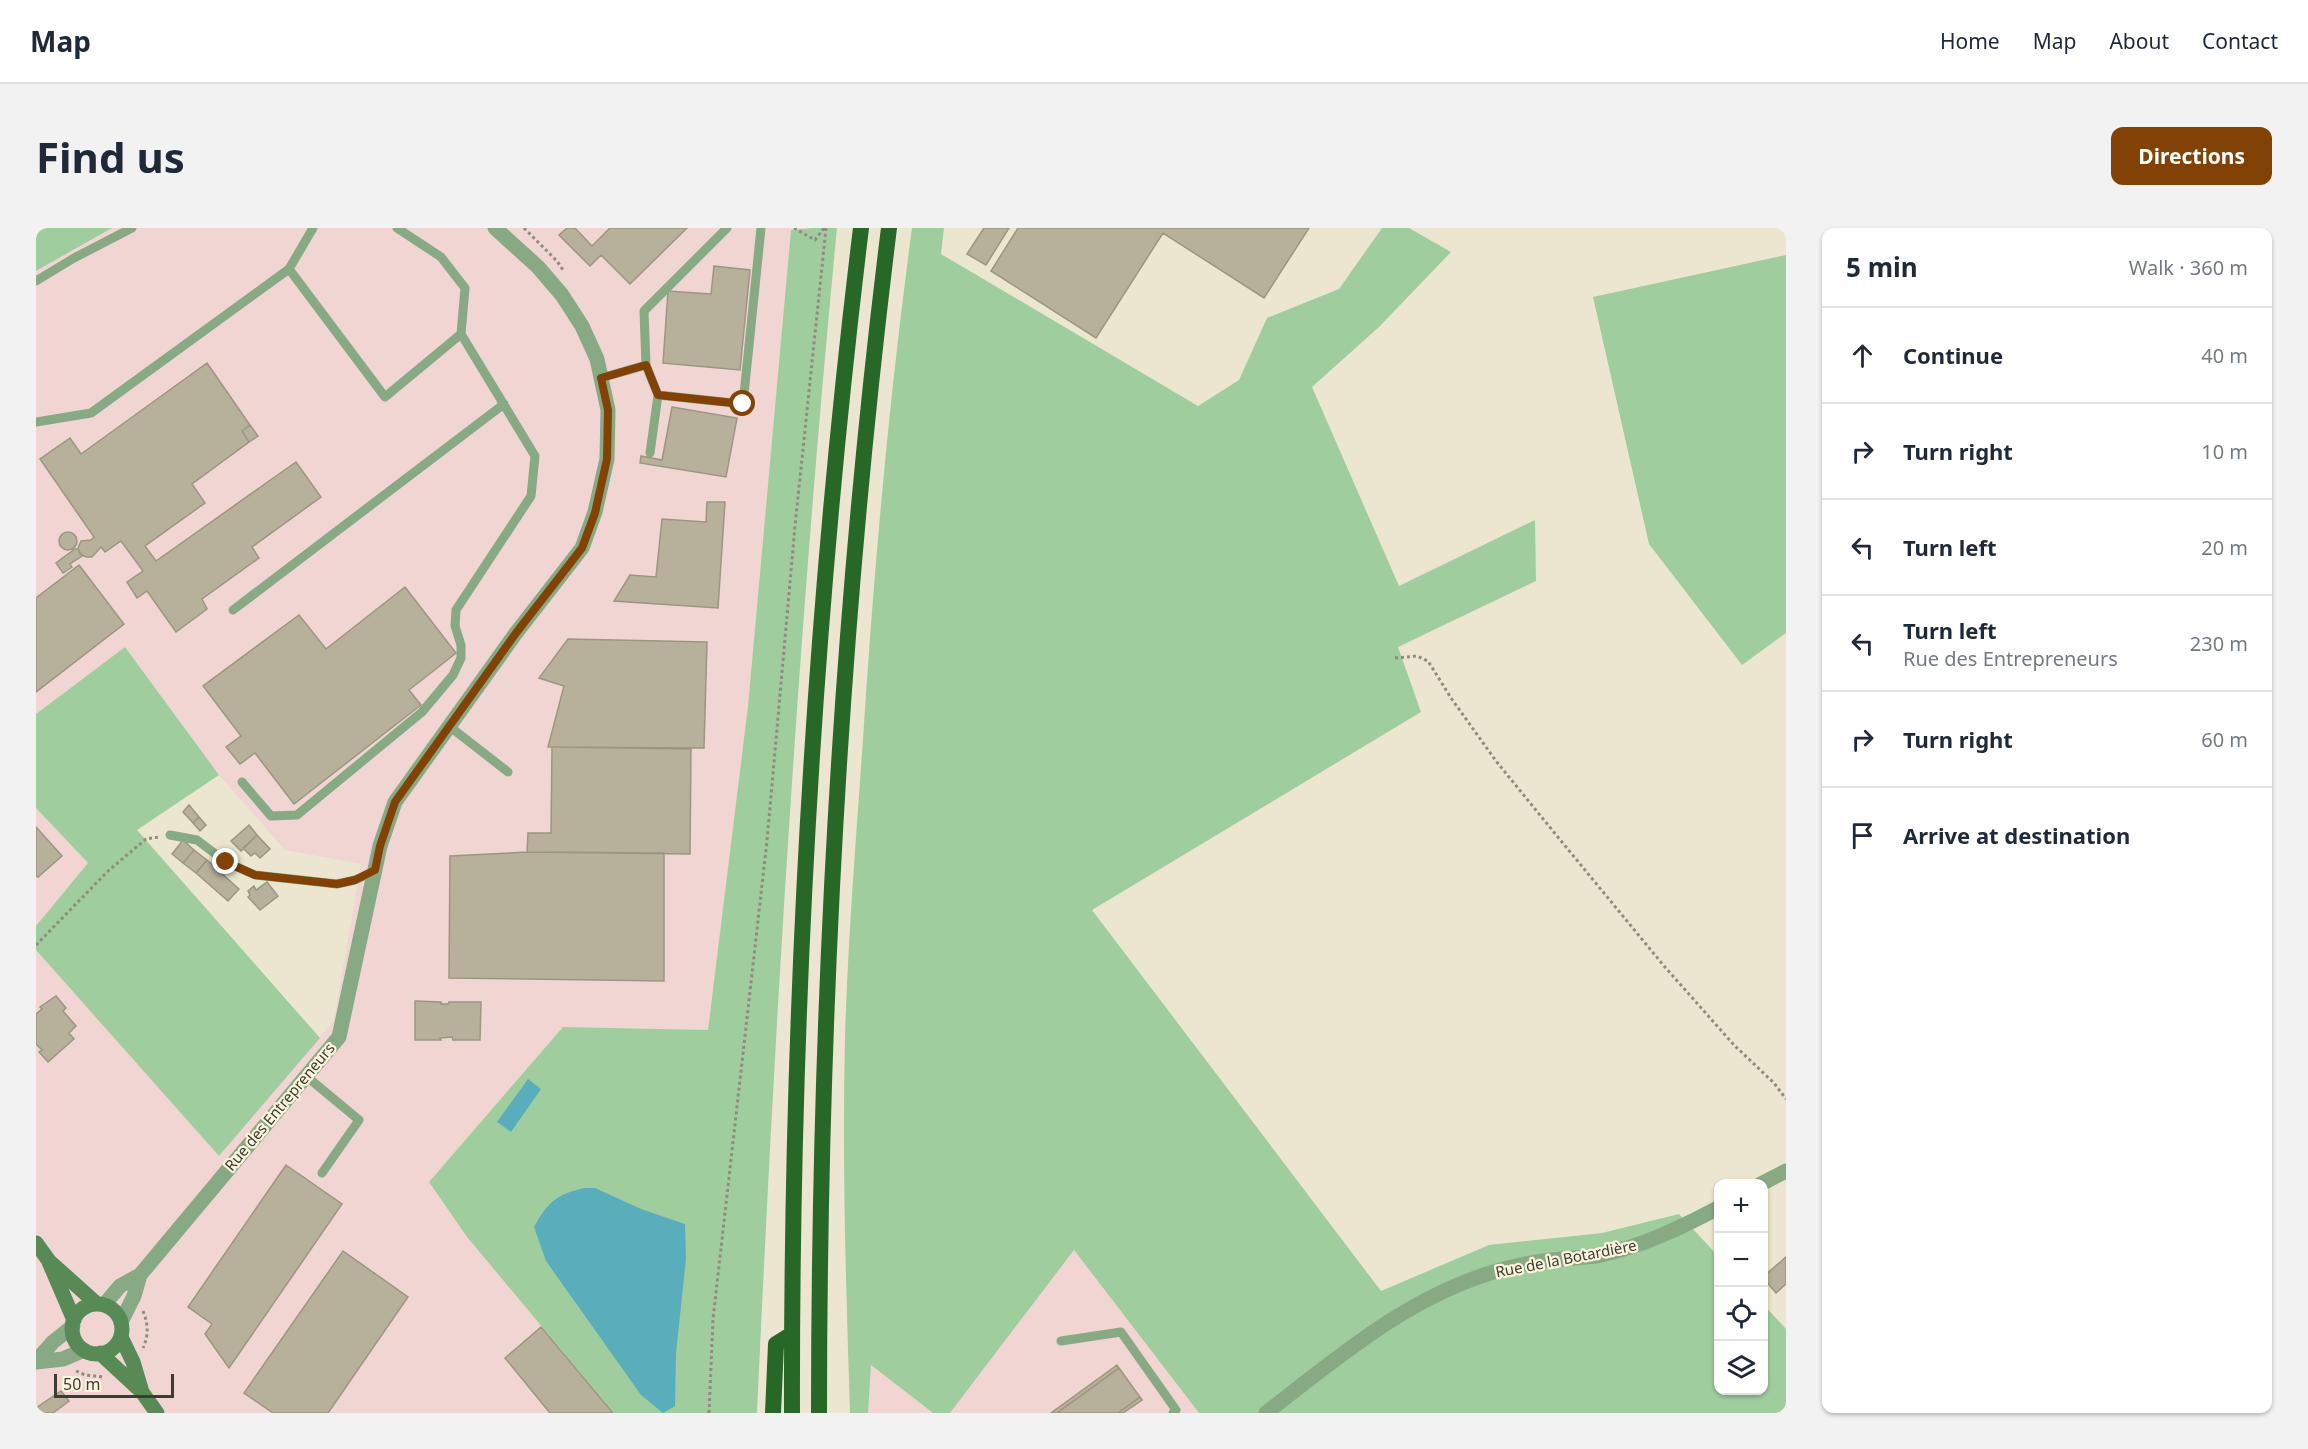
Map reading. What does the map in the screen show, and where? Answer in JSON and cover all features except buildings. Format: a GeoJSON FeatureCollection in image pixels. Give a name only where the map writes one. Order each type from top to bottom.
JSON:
{"type":"FeatureCollection","features":[{"type":"Feature","properties":{"kind":"highway"},"geometry":{"type":"LineString","coordinates":[[792,1413],[797,1097],[811,783],[831,519],[861,228]]}},
{"type":"Feature","properties":{"kind":"highway"},"geometry":{"type":"LineString","coordinates":[[819,1413],[821,1202],[828,990],[837,820],[856,543],[889,228]]}},
{"type":"Feature","properties":{"kind":"highway"},"geometry":{"type":"LineString","coordinates":[[773,1413],[777,1344],[792,1334]]}},
{"type":"Feature","properties":{"kind":"main road"},"geometry":{"type":"LineString","coordinates":[[36,1243],[49,1261],[100,1305]]}},
{"type":"Feature","properties":{"kind":"main road"},"geometry":{"type":"LineString","coordinates":[[49,1261],[74,1323],[75,1340],[142,1392],[157,1413]]}},
{"type":"Feature","properties":{"kind":"main road"},"geometry":{"type":"LineString","coordinates":[[74,1323],[83,1308],[100,1305],[111,1308],[121,1329],[142,1392]]}},
{"type":"Feature","properties":{"kind":"main road"},"geometry":{"type":"LineString","coordinates":[[92,1352],[112,1348],[121,1329]]}},
{"type":"Feature","properties":{"kind":"street","name":"Rue des Entrepreneurs"},"geometry":{"type":"LineString","coordinates":[[100,1305],[120,1286],[140,1275],[339,1037],[380,846],[395,802],[516,633],[582,548],[595,513],[607,459],[608,410],[597,359],[582,326],[562,295],[538,267],[495,228]]}},
{"type":"Feature","properties":{"kind":"street"},"geometry":{"type":"LineString","coordinates":[[1768,1180],[1786,1171]]}},
{"type":"Feature","properties":{"kind":"street","name":"Rue de la Botardière"},"geometry":{"type":"LineString","coordinates":[[1266,1413],[1347,1350],[1437,1293],[1497,1271],[1548,1260],[1599,1255],[1634,1247],[1670,1233],[1714,1211]]}},
{"type":"Feature","properties":{"kind":"street","name":"Rue des Entrepreneurs"},"geometry":{"type":"LineString","coordinates":[[121,1329],[140,1275]]}},
{"type":"Feature","properties":{"kind":"street"},"geometry":{"type":"LineString","coordinates":[[36,1362],[74,1323]]}},
{"type":"Feature","properties":{"kind":"street"},"geometry":{"type":"LineString","coordinates":[[36,1362],[92,1352]]}},
{"type":"Feature","properties":{"kind":"lane"},"geometry":{"type":"LineString","coordinates":[[36,281],[132,228]]}},
{"type":"Feature","properties":{"kind":"lane"},"geometry":{"type":"LineString","coordinates":[[36,422],[91,413],[289,268],[313,228]]}},
{"type":"Feature","properties":{"kind":"lane"},"geometry":{"type":"LineString","coordinates":[[242,782],[271,816],[297,815],[422,712],[453,675],[461,658],[461,645],[455,626],[456,610],[531,496],[535,456],[461,334],[465,288],[441,257],[397,228]]}},
{"type":"Feature","properties":{"kind":"lane"},"geometry":{"type":"LineString","coordinates":[[651,453],[658,395],[646,365],[644,311],[727,228]]}},
{"type":"Feature","properties":{"kind":"lane"},"geometry":{"type":"LineString","coordinates":[[658,395],[743,404],[760,228]]}},
{"type":"Feature","properties":{"kind":"lane"},"geometry":{"type":"LineString","coordinates":[[289,268],[385,397],[461,334]]}},
{"type":"Feature","properties":{"kind":"lane"},"geometry":{"type":"LineString","coordinates":[[601,378],[646,365]]}},
{"type":"Feature","properties":{"kind":"lane"},"geometry":{"type":"LineString","coordinates":[[233,610],[504,404]]}},
{"type":"Feature","properties":{"kind":"lane"},"geometry":{"type":"LineString","coordinates":[[449,726],[508,772]]}},
{"type":"Feature","properties":{"kind":"lane"},"geometry":{"type":"LineString","coordinates":[[170,835],[197,840],[226,862],[255,875],[337,884],[355,880],[375,870]]}},
{"type":"Feature","properties":{"kind":"lane"},"geometry":{"type":"LineString","coordinates":[[306,1076],[359,1120],[322,1173]]}},
{"type":"Feature","properties":{"kind":"lane"},"geometry":{"type":"LineString","coordinates":[[1061,1341],[1121,1332],[1176,1410],[1173,1413]]}},
{"type":"Feature","properties":{"kind":"path"},"geometry":{"type":"LineString","coordinates":[[794,228],[815,240],[825,228]]}},
{"type":"Feature","properties":{"kind":"path"},"geometry":{"type":"LineString","coordinates":[[709,1413],[713,1319],[767,841],[825,228]]}},
{"type":"Feature","properties":{"kind":"path"},"geometry":{"type":"LineString","coordinates":[[1395,658],[1417,656],[1428,661],[1489,752],[1530,803],[1664,966],[1734,1045],[1774,1083],[1786,1099]]}},
{"type":"Feature","properties":{"kind":"path"},"geometry":{"type":"LineString","coordinates":[[36,945],[108,871],[146,839],[170,835]]}},
{"type":"Feature","properties":{"kind":"path"},"geometry":{"type":"LineString","coordinates":[[133,1362],[139,1358],[147,1340],[147,1320],[140,1302],[134,1296]]}},
{"type":"Feature","properties":{"kind":"path"},"geometry":{"type":"LineString","coordinates":[[63,1359],[67,1366],[85,1376],[105,1377],[119,1372]]}},
{"type":"Feature","properties":{"kind":"shaded area"},"geometry":{"type":"Polygon","coordinates":[[[112,228],[812,228],[791,230],[748,706],[708,1030],[563,1027],[429,1182],[467,1237],[614,1413],[36,1413],[36,950],[219,1156],[334,1020],[361,864],[285,850],[219,775],[125,647],[36,714],[36,271],[112,228]]]}},
{"type":"Feature","properties":{"kind":"shaded area"},"geometry":{"type":"Polygon","coordinates":[[[36,808],[88,863],[36,926],[36,808]]]}},
{"type":"Feature","properties":{"kind":"shaded area"},"geometry":{"type":"Polygon","coordinates":[[[1074,1250],[1199,1413],[950,1413],[1074,1250]]]}},
{"type":"Feature","properties":{"kind":"shaded area"},"geometry":{"type":"Polygon","coordinates":[[[871,1365],[933,1413],[868,1413],[871,1365]]]}},
{"type":"Feature","properties":{"kind":"green space"},"geometry":{"type":"Polygon","coordinates":[[[36,228],[112,228],[36,271],[36,228]]]}},
{"type":"Feature","properties":{"kind":"green space"},"geometry":{"type":"Polygon","coordinates":[[[837,228],[811,524],[790,820],[757,1413],[614,1413],[467,1237],[429,1182],[563,1027],[708,1030],[748,706],[791,230],[837,228]]]}},
{"type":"Feature","properties":{"kind":"green space"},"geometry":{"type":"Polygon","coordinates":[[[912,228],[944,228],[941,254],[1198,406],[1239,380],[1267,318],[1339,289],[1382,228],[1409,228],[1451,252],[1379,327],[1312,387],[1399,586],[1535,520],[1536,581],[1398,647],[1421,712],[1092,910],[1381,1291],[1489,1245],[1602,1233],[1679,1214],[1714,1252],[1714,1395],[1768,1395],[1768,1309],[1786,1329],[1786,1413],[1199,1413],[1074,1250],[950,1413],[933,1413],[871,1365],[868,1413],[850,1413],[844,1131],[848,963],[877,547],[896,356],[912,228]]]}},
{"type":"Feature","properties":{"kind":"green space"},"geometry":{"type":"Polygon","coordinates":[[[1786,255],[1786,633],[1742,665],[1649,544],[1593,297],[1786,255]]]}},
{"type":"Feature","properties":{"kind":"green space"},"geometry":{"type":"Polygon","coordinates":[[[125,647],[219,775],[137,830],[320,1038],[219,1156],[36,950],[36,926],[88,863],[36,808],[36,714],[125,647]]]}},
{"type":"Feature","properties":{"kind":"water"},"geometry":{"type":"Polygon","coordinates":[[[528,1079],[541,1089],[511,1132],[497,1122],[528,1079]]]}},
{"type":"Feature","properties":{"kind":"water"},"geometry":{"type":"Polygon","coordinates":[[[584,1188],[595,1188],[641,1209],[685,1224],[686,1259],[676,1353],[675,1406],[663,1413],[641,1395],[546,1261],[534,1227],[554,1201],[567,1193],[584,1188]]]}},
{"type":"Feature","properties":{"kind":"route"},"geometry":{"type":"LineString","coordinates":[[226,862],[255,875],[337,884],[355,880],[375,870],[380,846],[395,802],[516,633],[582,548],[595,513],[607,459],[608,410],[601,378],[646,365],[658,395],[743,404]]}}]}
